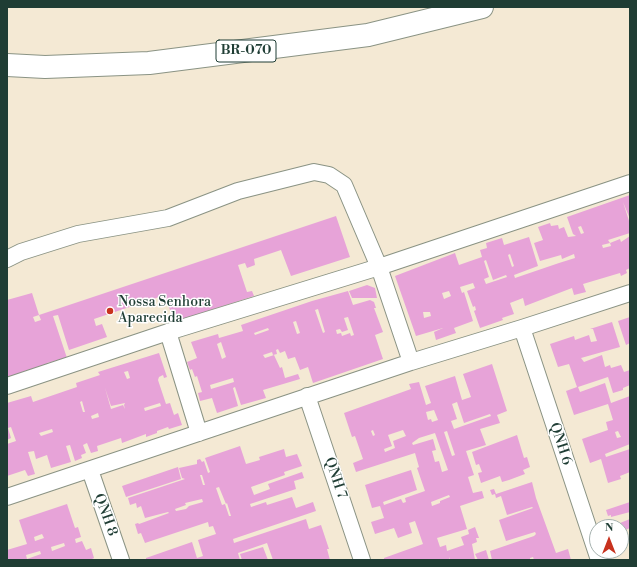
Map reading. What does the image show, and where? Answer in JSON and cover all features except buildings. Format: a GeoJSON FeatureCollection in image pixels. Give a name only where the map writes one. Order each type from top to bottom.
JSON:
{"type":"FeatureCollection","features":[{"type":"Feature","properties":{"kind":"highway","name":"BR-070"},"geometry":{"type":"LineString","coordinates":[[7,65],[45,67],[149,63],[368,35],[482,7]]}},
{"type":"Feature","properties":{"kind":"street"},"geometry":{"type":"LineString","coordinates":[[7,259],[21,252],[78,234],[168,218],[238,191],[314,172],[329,175],[344,185],[379,266],[411,362]]}},
{"type":"Feature","properties":{"kind":"street"},"geometry":{"type":"LineString","coordinates":[[7,386],[168,332],[379,266],[630,183]]}},
{"type":"Feature","properties":{"kind":"street"},"geometry":{"type":"LineString","coordinates":[[7,497],[307,396],[630,293]]}},
{"type":"Feature","properties":{"kind":"street","name":"QNH 6"},"geometry":{"type":"LineString","coordinates":[[522,328],[599,560]]}},
{"type":"Feature","properties":{"kind":"street"},"geometry":{"type":"LineString","coordinates":[[168,332],[198,433]]}},
{"type":"Feature","properties":{"kind":"street","name":"QNH 7"},"geometry":{"type":"LineString","coordinates":[[307,396],[362,560]]}},
{"type":"Feature","properties":{"kind":"street","name":"QNH 8"},"geometry":{"type":"LineString","coordinates":[[90,470],[121,560]]}},
{"type":"Feature","properties":{"kind":"place","name":"Nossa Senhora Aparecida"},"geometry":{"type":"Point","coordinates":[110,311]}}]}
